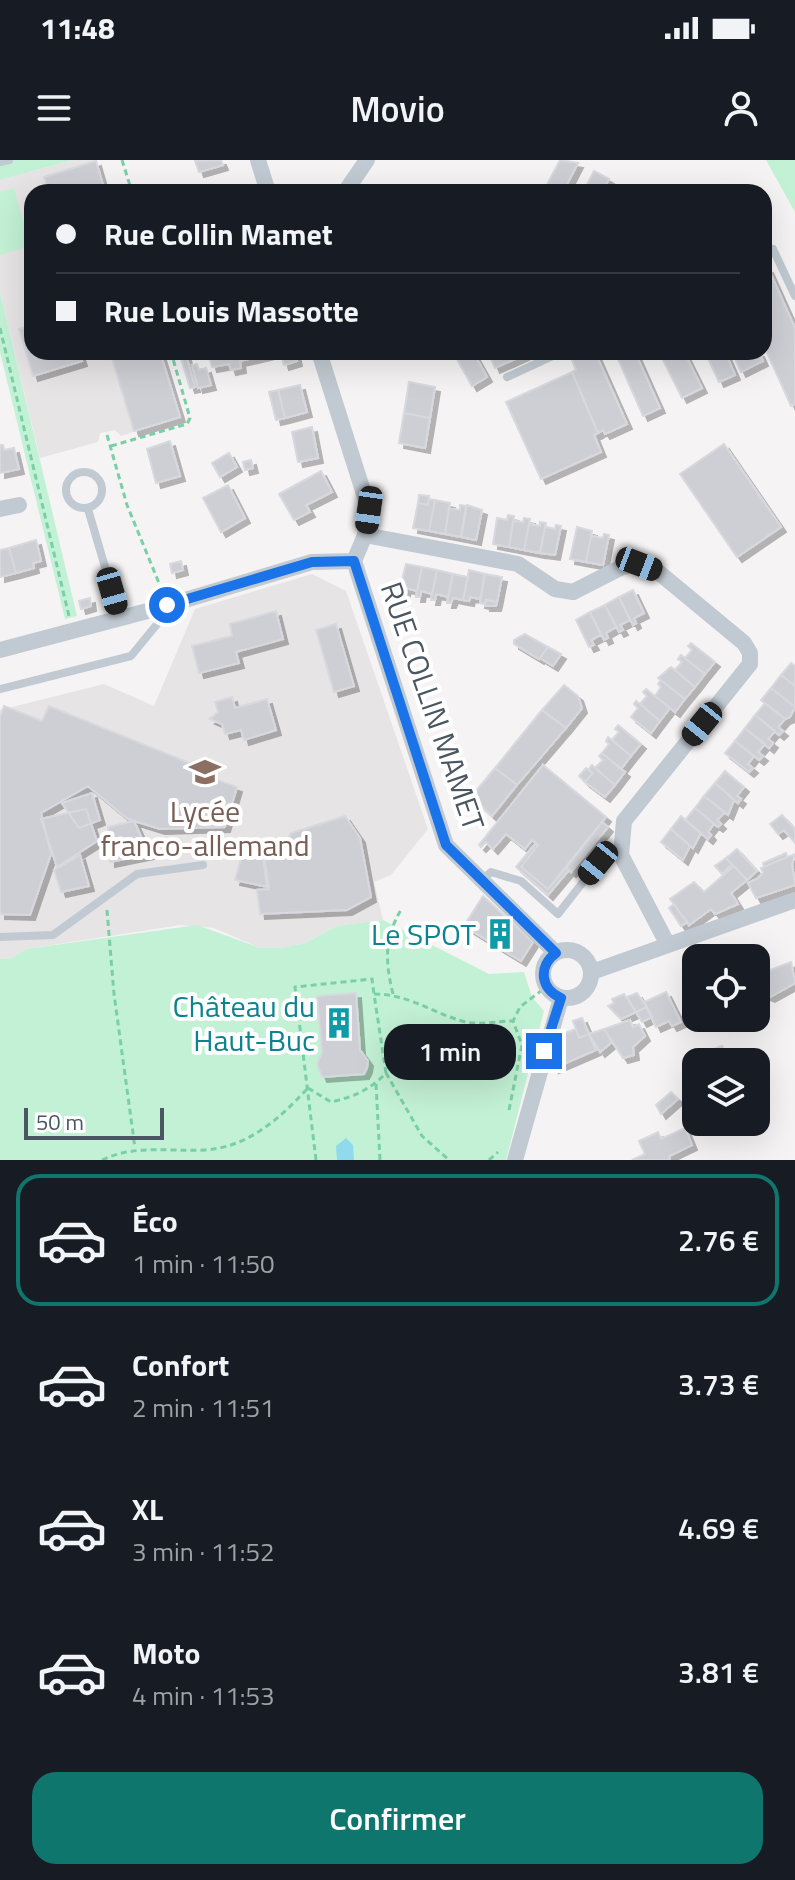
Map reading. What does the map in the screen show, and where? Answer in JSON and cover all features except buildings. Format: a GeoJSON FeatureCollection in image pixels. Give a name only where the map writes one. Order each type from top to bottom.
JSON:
{"type":"FeatureCollection","features":[{"type":"Feature","properties":{"kind":"street"},"geometry":{"type":"LineString","coordinates":[[258,160],[266,184]]}},
{"type":"Feature","properties":{"kind":"street"},"geometry":{"type":"LineString","coordinates":[[350,184],[367,160]]}},
{"type":"Feature","properties":{"kind":"street"},"geometry":{"type":"LineString","coordinates":[[322,360],[369,510],[365,535],[354,561]]}},
{"type":"Feature","properties":{"kind":"street"},"geometry":{"type":"LineString","coordinates":[[0,509],[19,505]]}},
{"type":"Feature","properties":{"kind":"street"},"geometry":{"type":"LineString","coordinates":[[365,535],[518,564],[555,589],[573,592],[622,567],[639,564],[657,571],[744,643],[750,653],[750,664],[624,821],[621,855],[668,945]]}},
{"type":"Feature","properties":{"kind":"street","name":"RUE COLLIN MAMET"},"geometry":{"type":"LineString","coordinates":[[0,650],[120,619],[312,562],[354,561],[446,845],[556,953]]}},
{"type":"Feature","properties":{"kind":"street"},"geometry":{"type":"LineString","coordinates":[[561,998],[583,993],[592,972],[795,900]]}},
{"type":"Feature","properties":{"kind":"street"},"geometry":{"type":"LineString","coordinates":[[561,998],[547,987],[545,966],[556,953],[579,953],[592,972]]}},
{"type":"Feature","properties":{"kind":"street"},"geometry":{"type":"LineString","coordinates":[[515,1160],[561,998]]}},
{"type":"Feature","properties":{"kind":"lane"},"geometry":{"type":"LineString","coordinates":[[0,162],[9,160]]}},
{"type":"Feature","properties":{"kind":"lane"},"geometry":{"type":"LineString","coordinates":[[772,249],[795,296]]}},
{"type":"Feature","properties":{"kind":"lane"},"geometry":{"type":"LineString","coordinates":[[507,377],[544,360]]}},
{"type":"Feature","properties":{"kind":"lane"},"geometry":{"type":"LineString","coordinates":[[77,473],[95,475],[102,485],[98,503],[88,509],[76,507],[66,493],[68,481],[77,473]]}},
{"type":"Feature","properties":{"kind":"lane"},"geometry":{"type":"LineString","coordinates":[[88,509],[120,619]]}},
{"type":"Feature","properties":{"kind":"lane"},"geometry":{"type":"LineString","coordinates":[[0,689],[131,656],[158,623],[161,607]]}},
{"type":"Feature","properties":{"kind":"lane"},"geometry":{"type":"LineString","coordinates":[[482,880],[491,872],[521,881],[558,914],[598,863],[621,855]]}},
{"type":"Feature","properties":{"kind":"lane"},"geometry":{"type":"LineString","coordinates":[[0,937],[53,935],[137,874],[203,865]]}},
{"type":"Feature","properties":{"kind":"path"},"geometry":{"type":"LineString","coordinates":[[122,160],[130,184]]}},
{"type":"Feature","properties":{"kind":"path"},"geometry":{"type":"LineString","coordinates":[[0,328],[73,631]]}},
{"type":"Feature","properties":{"kind":"path"},"geometry":{"type":"LineString","coordinates":[[111,446],[187,424],[190,418],[173,360]]}},
{"type":"Feature","properties":{"kind":"path"},"geometry":{"type":"LineString","coordinates":[[107,435],[161,607]]}},
{"type":"Feature","properties":{"kind":"path"},"geometry":{"type":"LineString","coordinates":[[104,895],[135,1148]]}},
{"type":"Feature","properties":{"kind":"path"},"geometry":{"type":"LineString","coordinates":[[393,994],[385,963],[390,931],[402,908]]}},
{"type":"Feature","properties":{"kind":"path"},"geometry":{"type":"LineString","coordinates":[[316,1160],[295,987],[372,979],[386,1073],[422,1136],[449,1160]]}},
{"type":"Feature","properties":{"kind":"path"},"geometry":{"type":"LineString","coordinates":[[507,1119],[522,1045],[513,1021],[520,1007],[547,987]]}},
{"type":"Feature","properties":{"kind":"path"},"geometry":{"type":"LineString","coordinates":[[374,994],[393,994],[420,1002],[465,1023],[513,1021]]}},
{"type":"Feature","properties":{"kind":"path"},"geometry":{"type":"LineString","coordinates":[[308,1088],[331,1102],[352,1097],[376,1084],[386,1073]]}},
{"type":"Feature","properties":{"kind":"path"},"geometry":{"type":"LineString","coordinates":[[376,1084],[380,1160]]}},
{"type":"Feature","properties":{"kind":"path"},"geometry":{"type":"LineString","coordinates":[[102,1160],[135,1148],[208,1150],[252,1137],[284,1114],[308,1088]]}},
{"type":"Feature","properties":{"kind":"path"},"geometry":{"type":"LineString","coordinates":[[489,1160],[502,1149]]}},
{"type":"Feature","properties":{"kind":"shaded area"},"geometry":{"type":"Polygon","coordinates":[[[72,160],[95,160],[102,184],[24,184],[24,360],[162,360],[180,417],[121,436],[115,430],[100,433],[98,442],[40,458],[0,292],[0,180],[72,160]]]}},
{"type":"Feature","properties":{"kind":"shaded area","name":"Lycée franco-allemand"},"geometry":{"type":"Polygon","coordinates":[[[312,574],[346,591],[428,829],[391,875],[374,882],[383,920],[336,926],[306,943],[281,948],[260,948],[214,928],[181,925],[26,949],[12,958],[0,959],[0,710],[104,684],[154,706],[195,609],[312,574]]]}},
{"type":"Feature","properties":{"kind":"green space"},"geometry":{"type":"Polygon","coordinates":[[[0,160],[72,160],[0,180],[0,160]]]}},
{"type":"Feature","properties":{"kind":"green space"},"geometry":{"type":"Polygon","coordinates":[[[766,160],[795,160],[795,212],[766,160]]]}},
{"type":"Feature","properties":{"kind":"green space"},"geometry":{"type":"Polygon","coordinates":[[[14,188],[24,224],[24,248],[0,255],[0,192],[14,188]]]}},
{"type":"Feature","properties":{"kind":"green space"},"geometry":{"type":"Polygon","coordinates":[[[0,292],[77,616],[65,619],[0,352],[0,292]]]}},
{"type":"Feature","properties":{"kind":"green space"},"geometry":{"type":"Polygon","coordinates":[[[383,920],[489,974],[524,972],[532,997],[544,1011],[506,1160],[0,1160],[0,959],[12,958],[26,949],[197,925],[260,948],[281,948],[306,943],[336,926],[383,920]]]}},
{"type":"Feature","properties":{"kind":"water"},"geometry":{"type":"Polygon","coordinates":[[[346,1138],[353,1145],[354,1160],[337,1160],[336,1146],[346,1138]]]}},
{"type":"Feature","properties":{"kind":"place","name":"Lycée franco-allemand"},"geometry":{"type":"Point","coordinates":[205,772]}},
{"type":"Feature","properties":{"kind":"place","name":"Le SPOT"},"geometry":{"type":"Point","coordinates":[500,934]}},
{"type":"Feature","properties":{"kind":"place","name":"Château du Haut-Buc"},"geometry":{"type":"Point","coordinates":[339,1023]}},
{"type":"Feature","properties":{"kind":"route"},"geometry":{"type":"LineString","coordinates":[[167,605],[312,562],[330,559],[354,561],[433,813],[446,845],[556,953],[547,961],[543,973],[550,992],[561,998],[544,1051]]}}]}
